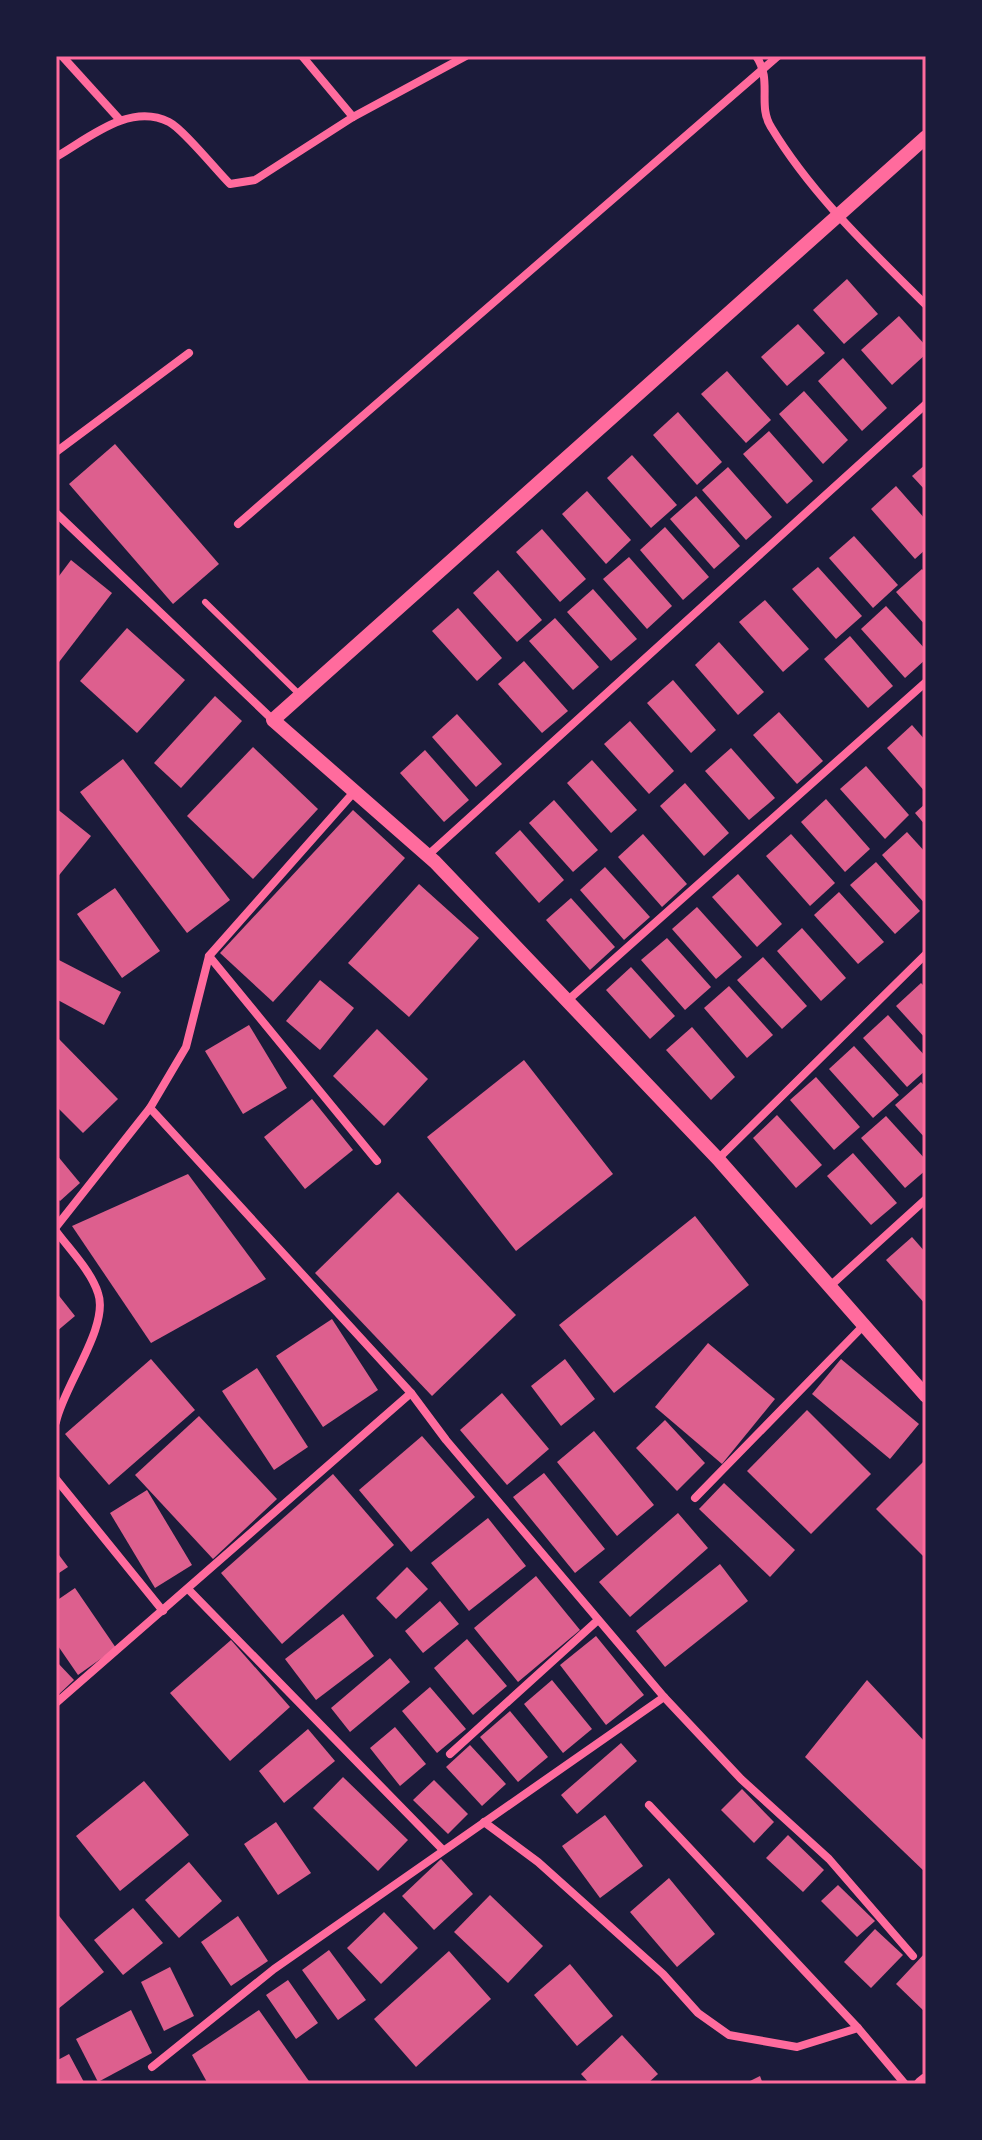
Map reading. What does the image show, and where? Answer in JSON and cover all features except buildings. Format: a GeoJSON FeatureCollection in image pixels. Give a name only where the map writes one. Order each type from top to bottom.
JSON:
{"type":"FeatureCollection","features":[{"type":"Feature","properties":{"kind":"street"},"geometry":{"type":"LineString","coordinates":[[62,56],[120,120]]}},
{"type":"Feature","properties":{"kind":"street"},"geometry":{"type":"LineString","coordinates":[[302,56],[353,117]]}},
{"type":"Feature","properties":{"kind":"street"},"geometry":{"type":"LineString","coordinates":[[56,157],[120,120],[144,114],[171,122],[230,184],[239,184],[255,180],[353,117],[466,56]]}},
{"type":"Feature","properties":{"kind":"street"},"geometry":{"type":"LineString","coordinates":[[756,56],[766,70],[768,123],[816,192],[926,305]]}},
{"type":"Feature","properties":{"kind":"street"},"geometry":{"type":"LineString","coordinates":[[238,524],[766,70],[778,56]]}},
{"type":"Feature","properties":{"kind":"street"},"geometry":{"type":"LineString","coordinates":[[273,720],[926,137]]}},
{"type":"Feature","properties":{"kind":"street"},"geometry":{"type":"LineString","coordinates":[[56,452],[189,353]]}},
{"type":"Feature","properties":{"kind":"street"},"geometry":{"type":"LineString","coordinates":[[427,856],[926,404]]}},
{"type":"Feature","properties":{"kind":"street"},"geometry":{"type":"LineString","coordinates":[[56,513],[273,720],[427,856],[718,1159],[926,1396]]}},
{"type":"Feature","properties":{"kind":"street"},"geometry":{"type":"LineString","coordinates":[[567,1001],[926,682]]}},
{"type":"Feature","properties":{"kind":"street"},"geometry":{"type":"LineString","coordinates":[[56,1422],[60,1404],[97,1325],[99,1295],[56,1229],[150,1108],[186,1047],[209,956],[354,792]]}},
{"type":"Feature","properties":{"kind":"street"},"geometry":{"type":"LineString","coordinates":[[718,1159],[926,954]]}},
{"type":"Feature","properties":{"kind":"street"},"geometry":{"type":"LineString","coordinates":[[209,956],[377,1161]]}},
{"type":"Feature","properties":{"kind":"street"},"geometry":{"type":"LineString","coordinates":[[150,1108],[411,1393],[446,1440],[664,1697],[741,1779],[829,1859],[913,1956]]}},
{"type":"Feature","properties":{"kind":"street"},"geometry":{"type":"LineString","coordinates":[[829,1287],[926,1199]]}},
{"type":"Feature","properties":{"kind":"street"},"geometry":{"type":"LineString","coordinates":[[695,1498],[864,1325]]}},
{"type":"Feature","properties":{"kind":"street"},"geometry":{"type":"LineString","coordinates":[[56,1703],[411,1393]]}},
{"type":"Feature","properties":{"kind":"street"},"geometry":{"type":"LineString","coordinates":[[56,1479],[163,1611]]}},
{"type":"Feature","properties":{"kind":"street"},"geometry":{"type":"LineString","coordinates":[[188,1589],[443,1850]]}},
{"type":"Feature","properties":{"kind":"street"},"geometry":{"type":"LineString","coordinates":[[450,1754],[598,1620]]}},
{"type":"Feature","properties":{"kind":"street"},"geometry":{"type":"LineString","coordinates":[[152,2067],[274,1969],[664,1697]]}},
{"type":"Feature","properties":{"kind":"street"},"geometry":{"type":"LineString","coordinates":[[649,1805],[858,2028],[905,2084]]}},
{"type":"Feature","properties":{"kind":"street"},"geometry":{"type":"LineString","coordinates":[[484,1822],[538,1862],[663,1974],[698,2013],[729,2035],[797,2047],[858,2028]]}},
{"type":"Feature","properties":{"kind":"lane"},"geometry":{"type":"LineString","coordinates":[[205,602],[300,695]]}}]}
